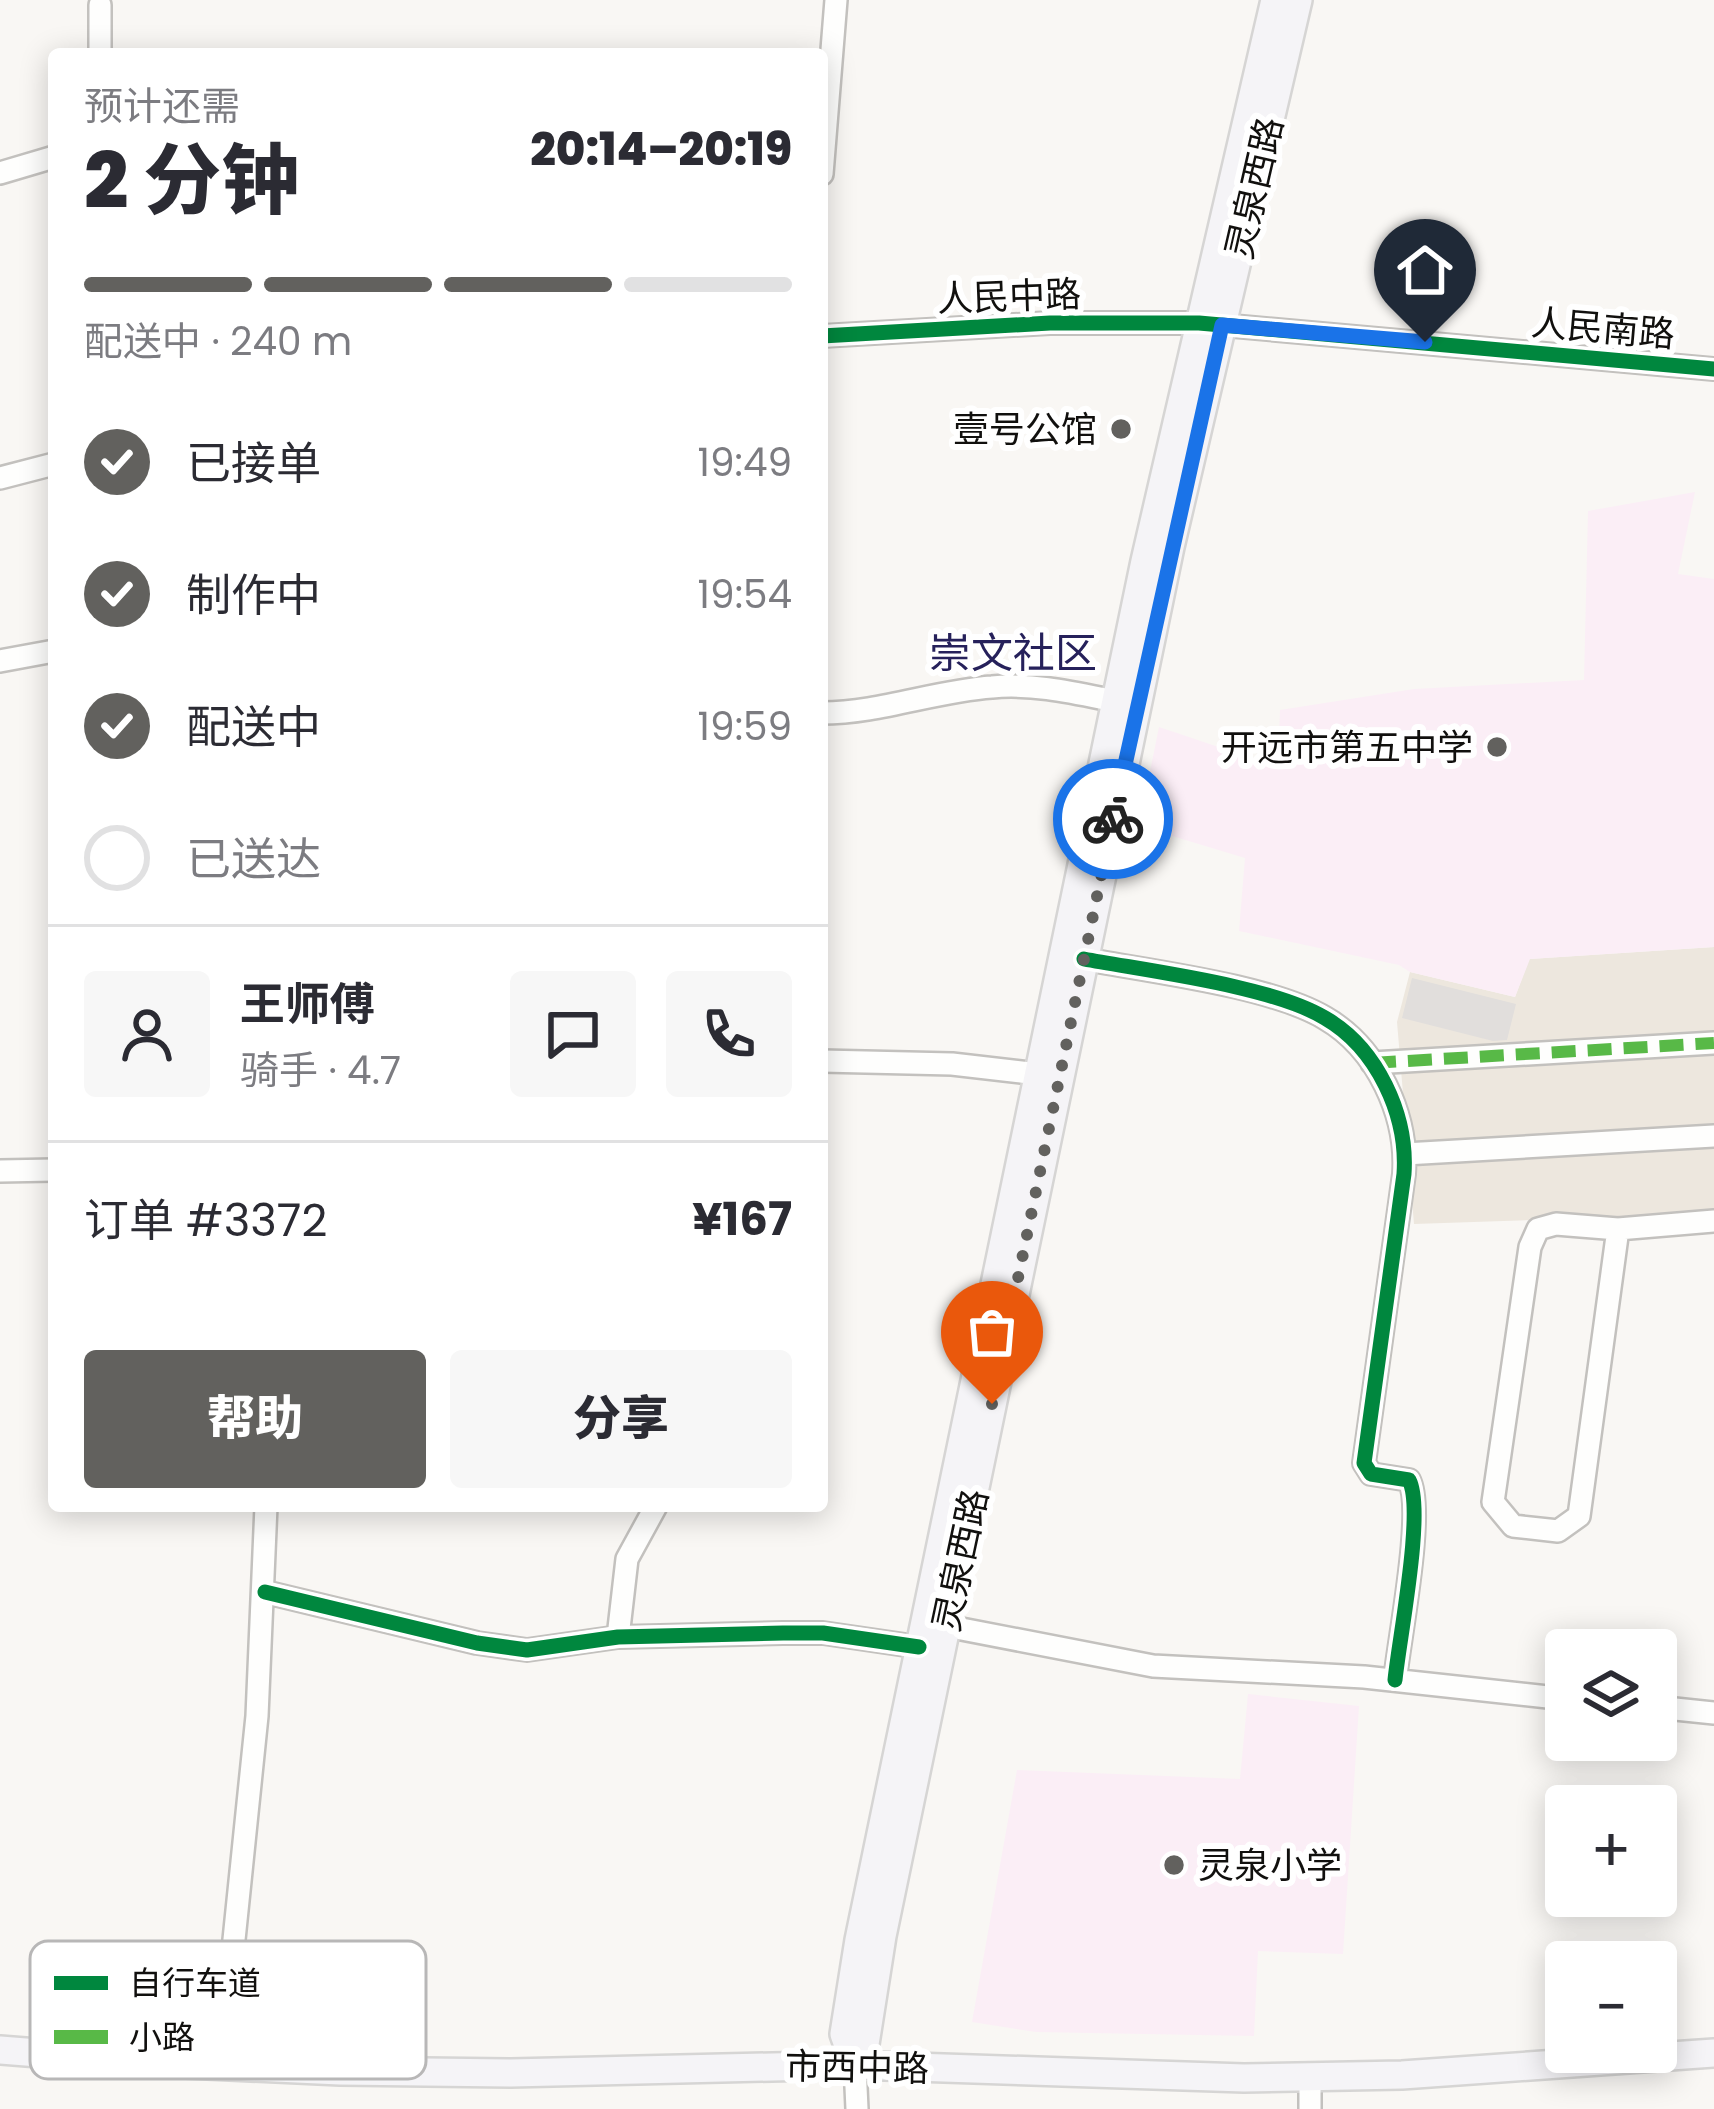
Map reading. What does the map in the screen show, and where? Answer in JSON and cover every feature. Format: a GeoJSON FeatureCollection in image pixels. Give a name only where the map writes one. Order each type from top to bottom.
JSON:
{"type":"FeatureCollection","features":[{"type":"Feature","properties":{"kind":"main road","name":"灵泉西路"},"geometry":{"type":"LineString","coordinates":[[855,2065],[865,2044],[882,1936],[1170,547],[1275,0]]}},
{"type":"Feature","properties":{"kind":"main road","name":"灵泉西路"},"geometry":{"type":"LineString","coordinates":[[855,2065],[844,2034],[849,1991],[1115,701],[1298,0]]}},
{"type":"Feature","properties":{"kind":"main road","name":"市西中路"},"geometry":{"type":"LineString","coordinates":[[0,2050],[30,2052]]}},
{"type":"Feature","properties":{"kind":"main road","name":"市西中路"},"geometry":{"type":"LineString","coordinates":[[426,2071],[855,2065],[1310,2078],[1714,2053]]}},
{"type":"Feature","properties":{"kind":"street"},"geometry":{"type":"LineString","coordinates":[[828,99],[836,0]]}},
{"type":"Feature","properties":{"kind":"street"},"geometry":{"type":"LineString","coordinates":[[100,5],[100,48]]}},
{"type":"Feature","properties":{"kind":"street"},"geometry":{"type":"LineString","coordinates":[[0,173],[48,160]]}},
{"type":"Feature","properties":{"kind":"street","name":"人民中路"},"geometry":{"type":"LineString","coordinates":[[828,336],[1050,323],[1210,324]]}},
{"type":"Feature","properties":{"kind":"street","name":"人民南路"},"geometry":{"type":"LineString","coordinates":[[1210,324],[1714,369]]}},
{"type":"Feature","properties":{"kind":"street"},"geometry":{"type":"LineString","coordinates":[[0,478],[48,466]]}},
{"type":"Feature","properties":{"kind":"street"},"geometry":{"type":"LineString","coordinates":[[0,661],[48,652]]}},
{"type":"Feature","properties":{"kind":"street"},"geometry":{"type":"LineString","coordinates":[[828,713],[1012,686],[1115,701]]}},
{"type":"Feature","properties":{"kind":"street"},"geometry":{"type":"LineString","coordinates":[[1084,959],[1232,988],[1316,1013],[1349,1035],[1372,1063],[1400,1121],[1406,1154],[1364,1463],[1371,1474],[1409,1480],[1414,1489],[1395,1680]]}},
{"type":"Feature","properties":{"kind":"street"},"geometry":{"type":"LineString","coordinates":[[1372,1063],[1714,1043]]}},
{"type":"Feature","properties":{"kind":"street"},"geometry":{"type":"LineString","coordinates":[[828,1061],[952,1064],[1038,1074]]}},
{"type":"Feature","properties":{"kind":"street"},"geometry":{"type":"LineString","coordinates":[[1406,1154],[1714,1136]]}},
{"type":"Feature","properties":{"kind":"street"},"geometry":{"type":"LineString","coordinates":[[0,1171],[48,1170]]}},
{"type":"Feature","properties":{"kind":"street"},"geometry":{"type":"LineString","coordinates":[[1618,1229],[1579,1516],[1558,1531],[1513,1526],[1493,1502],[1530,1247],[1538,1229],[1556,1224],[1618,1229],[1714,1221]]}},
{"type":"Feature","properties":{"kind":"street"},"geometry":{"type":"LineString","coordinates":[[234,1941],[257,1716],[266,1512]]}},
{"type":"Feature","properties":{"kind":"street"},"geometry":{"type":"LineString","coordinates":[[617,1637],[627,1559],[653,1512]]}},
{"type":"Feature","properties":{"kind":"street"},"geometry":{"type":"LineString","coordinates":[[265,1592],[504,1648],[547,1649],[617,1637],[823,1633],[919,1647]]}},
{"type":"Feature","properties":{"kind":"street"},"geometry":{"type":"LineString","coordinates":[[946,1626],[1153,1666],[1395,1680],[1545,1697]]}},
{"type":"Feature","properties":{"kind":"street"},"geometry":{"type":"LineString","coordinates":[[1677,1709],[1714,1713]]}},
{"type":"Feature","properties":{"kind":"street","name":"灵泉西路"},"geometry":{"type":"LineString","coordinates":[[855,2065],[857,2109]]}},
{"type":"Feature","properties":{"kind":"street"},"geometry":{"type":"LineString","coordinates":[[1310,2078],[1310,2109]]}},
{"type":"Feature","properties":{"kind":"shaded area","name":"开远市第五中学"},"geometry":{"type":"Polygon","coordinates":[[[1695,492],[1678,574],[1714,579],[1714,947],[1530,959],[1515,997],[1410,972],[1399,965],[1239,931],[1245,858],[1139,826],[1159,727],[1278,767],[1280,710],[1414,689],[1584,680],[1588,511],[1695,492]]]}},
{"type":"Feature","properties":{"kind":"shaded area"},"geometry":{"type":"Polygon","coordinates":[[[1714,947],[1714,1214],[1414,1224],[1397,1022],[1410,972],[1515,997],[1529,959],[1714,947]]]}},
{"type":"Feature","properties":{"kind":"shaded area","name":"灵泉小学"},"geometry":{"type":"Polygon","coordinates":[[[1248,1694],[1359,1706],[1343,1954],[1258,1951],[1254,2036],[1036,2032],[972,2022],[1017,1770],[1240,1779],[1248,1694]]]}},
{"type":"Feature","properties":{"kind":"building"},"geometry":{"type":"Polygon","coordinates":[[[1412,978],[1516,1004],[1507,1040],[1493,1041],[1402,1018],[1412,978]]]}},
{"type":"Feature","properties":{"kind":"marked path"},"geometry":{"type":"LineString","coordinates":[[1372,1063],[1714,1043]]}},
{"type":"Feature","properties":{"kind":"cycle path"},"geometry":{"type":"LineString","coordinates":[[828,336],[1050,323],[1199,323],[1714,369]]}},
{"type":"Feature","properties":{"kind":"cycle path"},"geometry":{"type":"LineString","coordinates":[[1084,959],[1209,981],[1302,1007],[1343,1031],[1386,1085],[1401,1129],[1404,1174],[1364,1463],[1371,1474],[1409,1480],[1413,1496],[1413,1546],[1395,1680]]}},
{"type":"Feature","properties":{"kind":"cycle path"},"geometry":{"type":"LineString","coordinates":[[265,1592],[477,1643],[527,1650],[618,1637],[783,1633],[823,1633],[919,1647]]}},
{"type":"Feature","properties":{"kind":"way so far"},"geometry":{"type":"LineString","coordinates":[[992,1404],[1113,819]]}},
{"type":"Feature","properties":{"kind":"place","name":"壹号公馆"},"geometry":{"type":"Point","coordinates":[1121,429]}},
{"type":"Feature","properties":{"kind":"place","name":"开远市第五中学"},"geometry":{"type":"Point","coordinates":[1497,747]}},
{"type":"Feature","properties":{"kind":"place","name":"灵泉小学"},"geometry":{"type":"Point","coordinates":[1174,1865]}},
{"type":"Feature","properties":{"kind":"district","name":"崇文社区"},"geometry":{"type":"Point","coordinates":[1013,653]}},
{"type":"Feature","properties":{"kind":"route"},"geometry":{"type":"LineString","coordinates":[[1113,819],[1222,325],[1425,342]]}}]}
